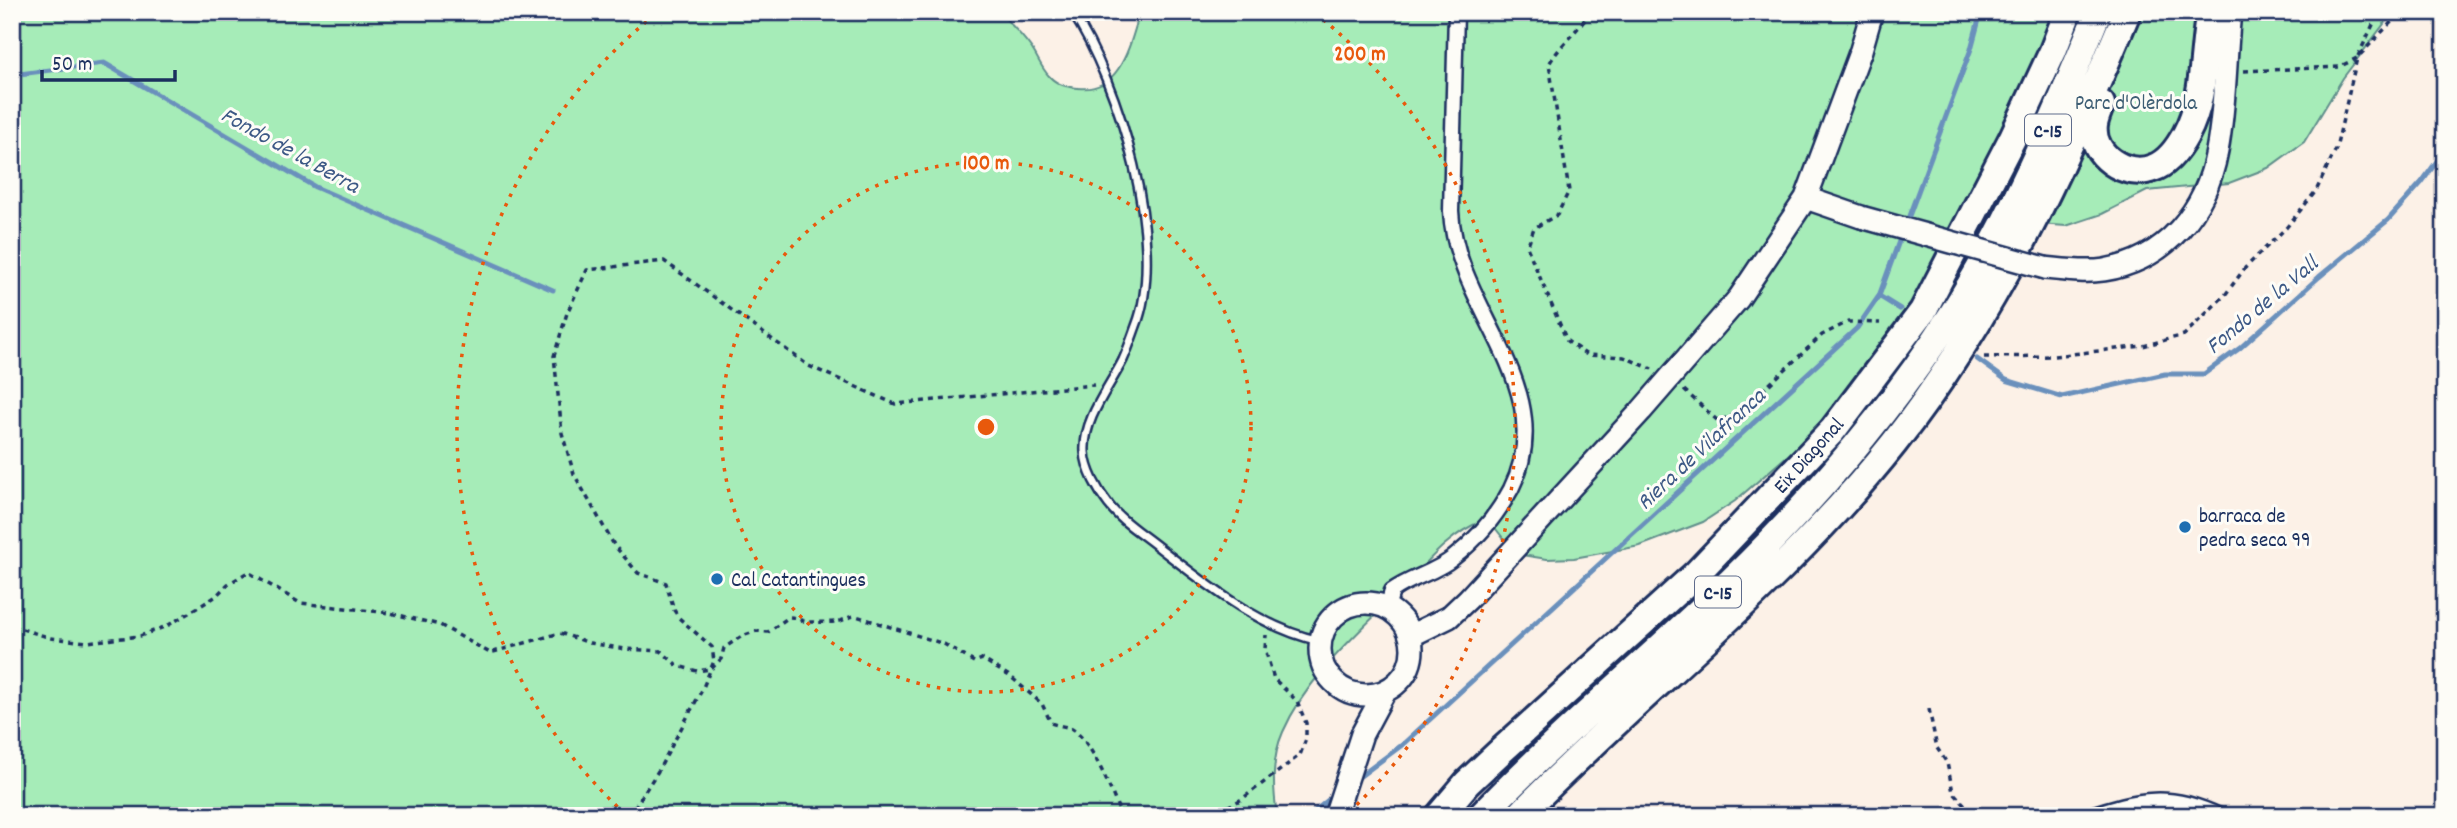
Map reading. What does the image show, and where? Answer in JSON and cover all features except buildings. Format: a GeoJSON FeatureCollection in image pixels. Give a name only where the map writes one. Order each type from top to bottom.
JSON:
{"type":"FeatureCollection","features":[{"type":"Feature","properties":{"kind":"highway","name":"Eix Diagonal"},"geometry":{"type":"LineString","coordinates":[[1438,816],[1467,783],[1500,752],[1697,573],[1833,430],[1923,311],[2013,137],[2068,12]]}},
{"type":"Feature","properties":{"kind":"highway","name":"Eix Diagonal"},"geometry":{"type":"LineString","coordinates":[[1481,816],[1748,563],[1812,496],[1874,424],[1914,372],[1950,318],[1992,244],[2043,140],[2098,12]]}},
{"type":"Feature","properties":{"kind":"highway"},"geometry":{"type":"LineString","coordinates":[[2126,13],[2096,117],[2094,135],[2103,153],[2111,161],[2122,168],[2143,171],[2163,163],[2172,154],[2193,119],[2201,88],[2210,12]]}},
{"type":"Feature","properties":{"kind":"highway"},"geometry":{"type":"LineString","coordinates":[[1519,816],[1773,575],[1851,494],[1894,443],[1970,336],[2000,286],[2077,130],[2126,13]]}},
{"type":"Feature","properties":{"kind":"street"},"geometry":{"type":"LineString","coordinates":[[1387,608],[1392,591],[1413,577],[1446,564],[1475,538],[1503,503],[1524,456],[1525,417],[1518,389],[1462,268],[1453,237],[1451,211],[1456,12]]}},
{"type":"Feature","properties":{"kind":"street"},"geometry":{"type":"LineString","coordinates":[[1410,636],[1449,617],[1468,599],[1670,378],[1739,298],[1806,198],[1861,51],[1872,12]]}},
{"type":"Feature","properties":{"kind":"street"},"geometry":{"type":"LineString","coordinates":[[1806,198],[1861,217],[2045,268],[2084,271],[2122,266],[2142,259],[2176,235],[2198,205],[2213,169],[2218,150],[2230,12]]}},
{"type":"Feature","properties":{"kind":"street"},"geometry":{"type":"LineString","coordinates":[[1362,603],[1387,608],[1403,621],[1410,636],[1411,661],[1398,682],[1385,691],[1360,695],[1345,690],[1331,680],[1320,657],[1320,641],[1324,628],[1334,615],[1362,603]]}},
{"type":"Feature","properties":{"kind":"street"},"geometry":{"type":"LineString","coordinates":[[1345,690],[1362,734]]}},
{"type":"Feature","properties":{"kind":"street"},"geometry":{"type":"LineString","coordinates":[[1335,816],[1362,734],[1385,691]]}},
{"type":"Feature","properties":{"kind":"street"},"geometry":{"type":"LineString","coordinates":[[2088,816],[2126,803],[2166,799],[2194,804],[2219,816]]}},
{"type":"Feature","properties":{"kind":"lane"},"geometry":{"type":"LineString","coordinates":[[1072,12],[1102,65],[1118,113],[1142,208],[1147,269],[1145,296],[1129,345],[1088,426],[1085,453],[1093,480],[1110,506],[1190,571],[1272,625],[1295,635],[1320,641]]}},
{"type":"Feature","properties":{"kind":"path"},"geometry":{"type":"LineString","coordinates":[[1591,12],[1578,30],[1560,47],[1549,64],[1570,191],[1557,215],[1534,228],[1527,247],[1567,341],[1587,355],[1624,357],[1670,378],[1718,421],[1734,415],[1747,405],[1822,335],[1848,322],[1880,324]]}},
{"type":"Feature","properties":{"kind":"path"},"geometry":{"type":"LineString","coordinates":[[1984,357],[2066,355],[2143,346],[2184,335],[2225,295],[2245,268],[2286,228],[2316,191],[2336,149],[2357,58],[2379,12]]}},
{"type":"Feature","properties":{"kind":"path"},"geometry":{"type":"LineString","coordinates":[[2225,72],[2339,67],[2357,58],[2401,12]]}},
{"type":"Feature","properties":{"kind":"path"},"geometry":{"type":"LineString","coordinates":[[629,816],[659,771],[702,691],[714,655],[712,647],[679,618],[666,583],[638,573],[614,545],[574,474],[562,433],[554,356],[567,313],[587,270],[664,261],[810,366],[895,404],[1110,383]]}},
{"type":"Feature","properties":{"kind":"path"},"geometry":{"type":"LineString","coordinates":[[12,626],[51,638],[87,642],[140,636],[167,625],[215,597],[228,584],[248,572],[300,603],[390,613],[440,625],[490,653],[561,633],[590,643],[661,651],[685,669],[697,671],[711,669],[721,659],[724,648],[742,636],[757,631],[768,632],[789,617],[797,617],[809,623],[838,622],[849,616],[856,616],[944,644],[974,662],[982,659],[1011,677],[1042,704],[1051,723],[1072,729],[1088,747],[1107,781],[1121,816]]}},
{"type":"Feature","properties":{"kind":"path"},"geometry":{"type":"LineString","coordinates":[[1210,816],[1242,799],[1300,755],[1306,739],[1306,723],[1297,701],[1274,679],[1265,649],[1265,636],[1272,625]]}},
{"type":"Feature","properties":{"kind":"path"},"geometry":{"type":"LineString","coordinates":[[1929,709],[1937,748],[1947,763],[1954,792],[1975,816]]}},
{"type":"Feature","properties":{"kind":"green space"},"geometry":{"type":"Polygon","coordinates":[[[12,12],[999,12],[1028,44],[1052,79],[1062,85],[1078,88],[1093,87],[1114,75],[1127,51],[1140,12],[2057,12],[2006,178],[1852,392],[1795,449],[1735,501],[1703,522],[1640,546],[1574,558],[1547,559],[1522,555],[1511,548],[1492,524],[1482,521],[1458,534],[1349,641],[1305,693],[1283,732],[1276,753],[1274,784],[1277,816],[12,816],[12,12]]]}},
{"type":"Feature","properties":{"kind":"green space","name":"Parc d'Olèrdola"},"geometry":{"type":"Polygon","coordinates":[[[2064,12],[2393,12],[2343,78],[2304,142],[2268,168],[2229,183],[2147,191],[2102,214],[2066,226],[2039,224],[2027,182],[2064,12]]]}},
{"type":"Feature","properties":{"kind":"waterway","name":"Riera de Vilafranca"},"geometry":{"type":"LineString","coordinates":[[1906,224],[1971,49],[1981,12]]}},
{"type":"Feature","properties":{"kind":"waterway","name":"Fondo de la Berra"},"geometry":{"type":"LineString","coordinates":[[12,75],[104,63],[315,187],[553,290]]}},
{"type":"Feature","properties":{"kind":"waterway","name":"Fondo de la Vall"},"geometry":{"type":"LineString","coordinates":[[1977,359],[2006,380],[2062,397],[2165,374],[2204,374],[2240,348],[2388,220],[2422,182],[2445,150]]}},
{"type":"Feature","properties":{"kind":"waterway","name":"Riera de Vilafranca"},"geometry":{"type":"LineString","coordinates":[[1355,780],[1402,745],[1857,328],[1879,296],[1902,233]]}},
{"type":"Feature","properties":{"kind":"waterway","name":"Fondo de la Vall"},"geometry":{"type":"LineString","coordinates":[[1879,296],[1900,309]]}},
{"type":"Feature","properties":{"kind":"waterway","name":"Riera de Vilafranca"},"geometry":{"type":"LineString","coordinates":[[1309,816],[1333,796]]}},
{"type":"Feature","properties":{"kind":"place","name":"barraca de pedra seca 99"},"geometry":{"type":"Point","coordinates":[2185,527]}},
{"type":"Feature","properties":{"kind":"place","name":"Cal Catantingues"},"geometry":{"type":"Point","coordinates":[717,579]}}]}
